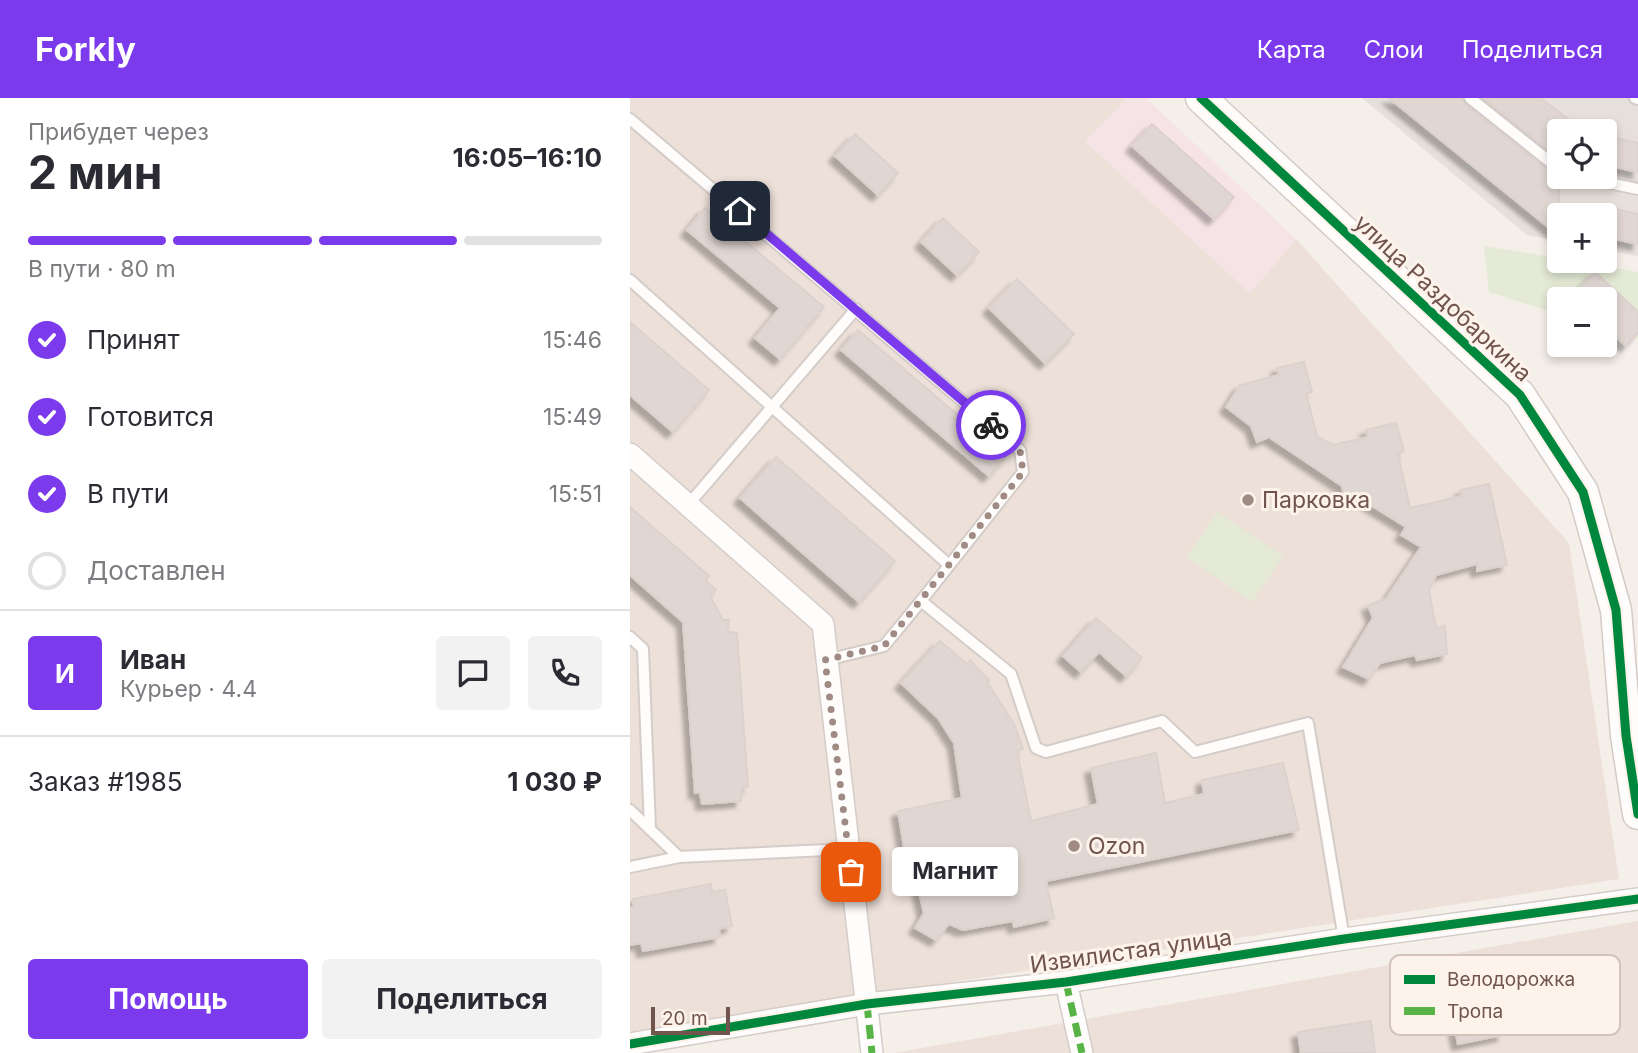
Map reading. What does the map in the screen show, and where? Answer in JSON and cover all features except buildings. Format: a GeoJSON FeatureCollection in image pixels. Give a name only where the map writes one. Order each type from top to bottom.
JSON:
{"type":"FeatureCollection","features":[{"type":"Feature","properties":{"kind":"street","name":"улица Раздобаркина"},"geometry":{"type":"LineString","coordinates":[[1201,98],[1520,395],[1583,492],[1616,610],[1626,683],[1626,736],[1638,814]]}},
{"type":"Feature","properties":{"kind":"street"},"geometry":{"type":"LineString","coordinates":[[630,454],[823,624],[825,660],[863,965],[872,1004],[872,1053]]}},
{"type":"Feature","properties":{"kind":"street","name":"Извилистая улица"},"geometry":{"type":"LineString","coordinates":[[630,1044],[872,1004],[1066,982],[1344,939],[1638,899]]}},
{"type":"Feature","properties":{"kind":"street"},"geometry":{"type":"LineString","coordinates":[[1066,982],[1082,1053]]}},
{"type":"Feature","properties":{"kind":"lane"},"geometry":{"type":"LineString","coordinates":[[1470,98],[1547,159]]}},
{"type":"Feature","properties":{"kind":"lane"},"geometry":{"type":"LineString","coordinates":[[630,119],[1020,450],[1023,472],[884,646],[825,660]]}},
{"type":"Feature","properties":{"kind":"lane"},"geometry":{"type":"LineString","coordinates":[[1617,185],[1638,189]]}},
{"type":"Feature","properties":{"kind":"lane"},"geometry":{"type":"LineString","coordinates":[[630,280],[949,565]]}},
{"type":"Feature","properties":{"kind":"lane"},"geometry":{"type":"LineString","coordinates":[[688,505],[856,309]]}},
{"type":"Feature","properties":{"kind":"lane"},"geometry":{"type":"LineString","coordinates":[[921,601],[1011,674],[1036,748],[1046,752],[1162,721],[1195,752],[1308,723],[1344,939]]}},
{"type":"Feature","properties":{"kind":"lane"},"geometry":{"type":"LineString","coordinates":[[630,637],[643,649],[650,829]]}},
{"type":"Feature","properties":{"kind":"lane"},"geometry":{"type":"LineString","coordinates":[[630,810],[679,857]]}},
{"type":"Feature","properties":{"kind":"lane"},"geometry":{"type":"LineString","coordinates":[[630,867],[679,857],[849,849]]}},
{"type":"Feature","properties":{"kind":"shaded area"},"geometry":{"type":"Polygon","coordinates":[[[630,98],[1127,98],[1086,142],[1250,293],[1296,239],[1569,543],[1619,879],[630,1032],[630,98]]]}},
{"type":"Feature","properties":{"kind":"shaded area"},"geometry":{"type":"Polygon","coordinates":[[[1127,98],[1146,98],[1296,239],[1250,293],[1085,141],[1127,98]]]}},
{"type":"Feature","properties":{"kind":"shaded area"},"geometry":{"type":"Polygon","coordinates":[[[1362,98],[1638,98],[1638,256],[1617,252],[1617,203],[1547,203],[1547,239],[1527,235],[1362,98]]]}},
{"type":"Feature","properties":{"kind":"shaded area"},"geometry":{"type":"Polygon","coordinates":[[[1638,921],[1638,1053],[894,1053],[1390,965],[1390,1035],[1620,1035],[1620,955],[1446,955],[1638,921]]]}},
{"type":"Feature","properties":{"kind":"green space"},"geometry":{"type":"Polygon","coordinates":[[[1484,246],[1547,256],[1547,273],[1617,273],[1617,268],[1638,272],[1638,339],[1617,332],[1617,287],[1547,287],[1547,310],[1489,292],[1484,246]]]}},
{"type":"Feature","properties":{"kind":"green space"},"geometry":{"type":"Polygon","coordinates":[[[1217,512],[1283,556],[1252,602],[1187,557],[1217,512]]]}},
{"type":"Feature","properties":{"kind":"marked path"},"geometry":{"type":"LineString","coordinates":[[1066,982],[1082,1053]]}},
{"type":"Feature","properties":{"kind":"marked path"},"geometry":{"type":"LineString","coordinates":[[867,1004],[872,1053]]}},
{"type":"Feature","properties":{"kind":"cycle path"},"geometry":{"type":"LineString","coordinates":[[1201,98],[1520,395],[1583,492],[1616,610],[1626,736],[1638,814]]}},
{"type":"Feature","properties":{"kind":"cycle path"},"geometry":{"type":"LineString","coordinates":[[630,1044],[867,1004],[1066,982],[1344,939],[1638,899]]}},
{"type":"Feature","properties":{"kind":"way so far"},"geometry":{"type":"LineString","coordinates":[[851,872],[825,660],[884,646],[1023,472],[1020,450],[991,425]]}},
{"type":"Feature","properties":{"kind":"place","name":"Парковка"},"geometry":{"type":"Point","coordinates":[1248,500]}},
{"type":"Feature","properties":{"kind":"place","name":"Ozon"},"geometry":{"type":"Point","coordinates":[1074,846]}},
{"type":"Feature","properties":{"kind":"place","name":"Магнит"},"geometry":{"type":"Point","coordinates":[851,872]}},
{"type":"Feature","properties":{"kind":"route"},"geometry":{"type":"LineString","coordinates":[[740,211],[991,425]]}}]}
